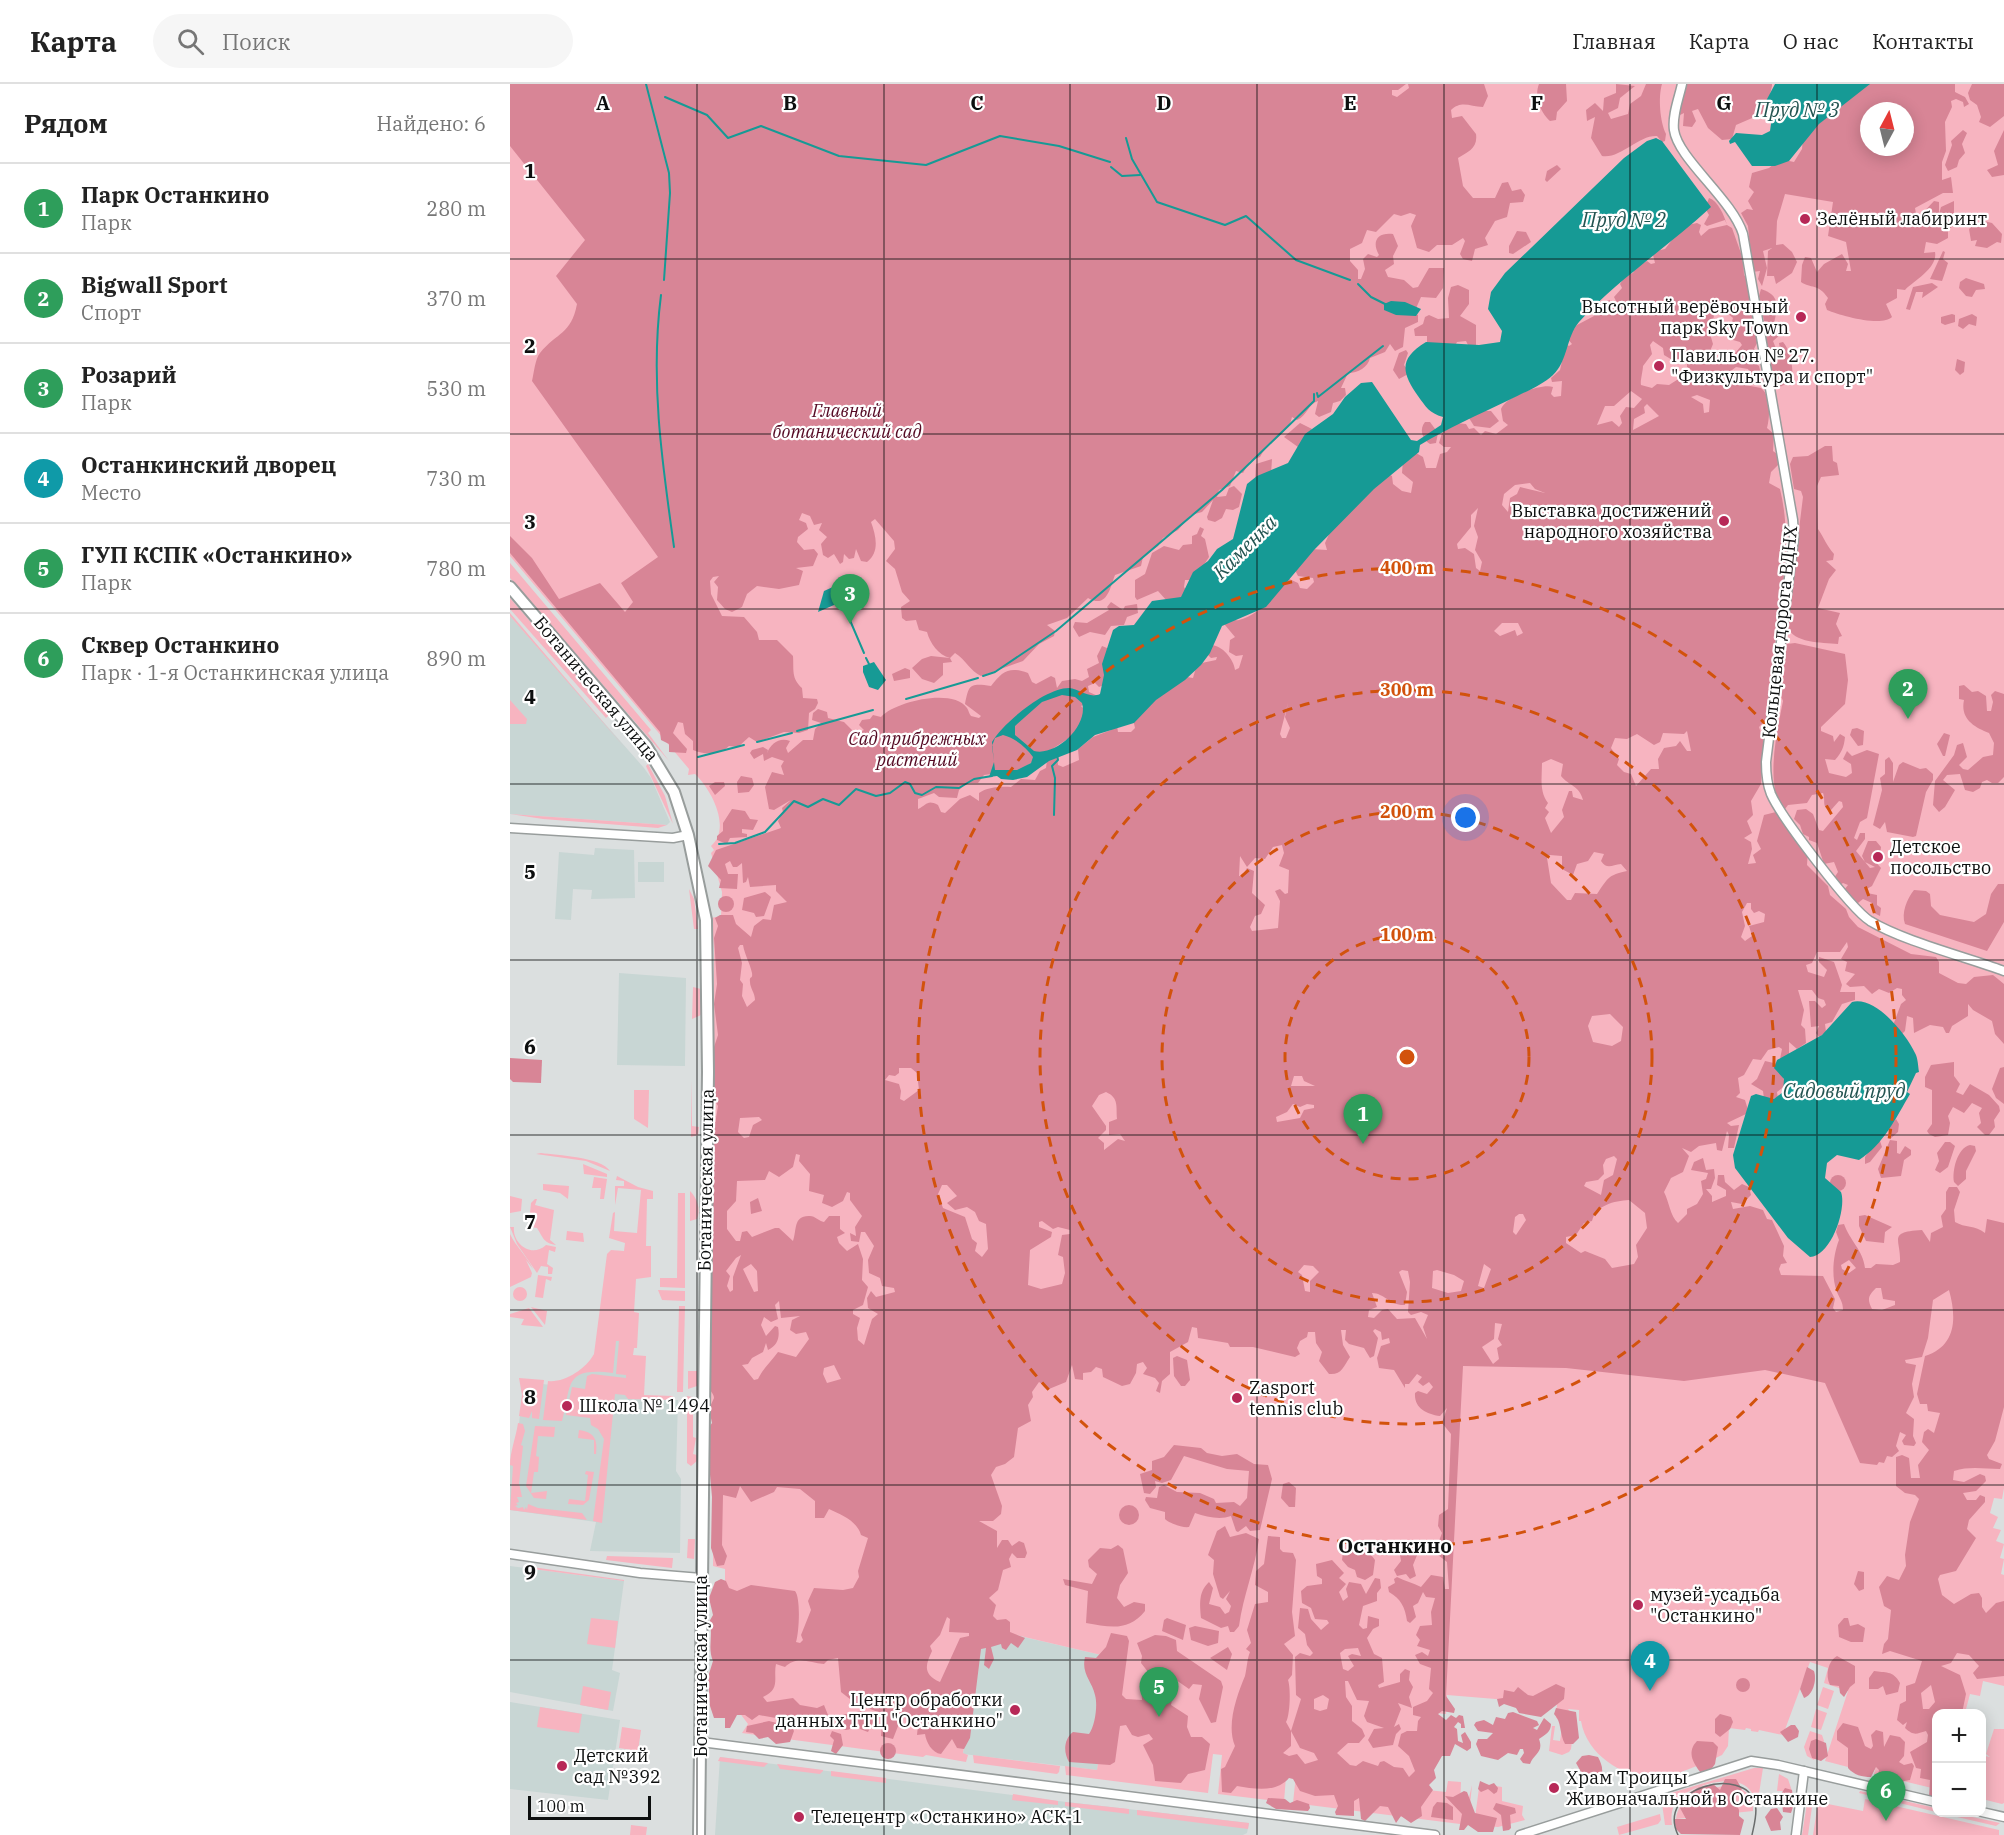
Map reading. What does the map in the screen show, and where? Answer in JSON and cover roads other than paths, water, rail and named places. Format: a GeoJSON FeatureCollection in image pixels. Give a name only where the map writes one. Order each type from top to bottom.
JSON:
{"type":"FeatureCollection","features":[{"type":"Feature","properties":{"kind":"main road","name":"Ботаническая улица"},"geometry":{"type":"LineString","coordinates":[[510,587],[657,760],[674,792],[688,835],[704,904],[707,945],[699,1835]]}},
{"type":"Feature","properties":{"kind":"street","name":"Кольцевая дорога ВДНХ"},"geometry":{"type":"LineString","coordinates":[[1682,84],[1674,124],[1676,139],[1734,214],[1743,234],[1794,529],[1767,758],[1770,791],[1795,830],[1852,905],[1865,917],[1889,930],[2004,971]]}},
{"type":"Feature","properties":{"kind":"street"},"geometry":{"type":"LineString","coordinates":[[510,828],[673,838],[688,835]]}},
{"type":"Feature","properties":{"kind":"street"},"geometry":{"type":"LineString","coordinates":[[510,1554],[640,1573],[701,1578]]}},
{"type":"Feature","properties":{"kind":"street"},"geometry":{"type":"LineString","coordinates":[[701,1742],[1435,1835]]}},
{"type":"Feature","properties":{"kind":"street"},"geometry":{"type":"LineString","coordinates":[[1520,1835],[1744,1762],[1760,1761],[1932,1801]]}},
{"type":"Feature","properties":{"kind":"street"},"geometry":{"type":"LineString","coordinates":[[1796,1835],[1804,1771]]}},
{"type":"Feature","properties":{"kind":"street"},"geometry":{"type":"LineString","coordinates":[[1986,1813],[2004,1817]]}},
{"type":"Feature","properties":{"kind":"water","name":"Пруд № 3"},"geometry":{"type":"Polygon","coordinates":[[[1775,84],[1870,84],[1819,124],[1789,161],[1775,166],[1752,166],[1735,142],[1730,144],[1729,141],[1736,133],[1762,135],[1770,131],[1772,117],[1766,101],[1775,84]]]}},
{"type":"Feature","properties":{"kind":"water","name":"Пруд № 2"},"geometry":{"type":"Polygon","coordinates":[[[1656,138],[1662,141],[1711,207],[1594,306],[1575,328],[1562,363],[1553,375],[1532,389],[1420,445],[1419,452],[1374,489],[1314,550],[1266,607],[1222,626],[1210,653],[1201,665],[1185,680],[1156,700],[1134,723],[1095,735],[1077,750],[1049,761],[1027,777],[1013,780],[1001,779],[997,776],[989,777],[994,762],[995,770],[1017,770],[1031,763],[1033,757],[1030,753],[1012,738],[1003,735],[995,738],[992,745],[992,742],[997,734],[1026,708],[1048,694],[1069,688],[1088,695],[1100,694],[1104,675],[1102,664],[1113,630],[1119,626],[1134,625],[1152,601],[1181,597],[1193,572],[1208,561],[1217,549],[1233,539],[1247,484],[1257,476],[1288,463],[1305,434],[1333,414],[1345,397],[1361,383],[1372,382],[1411,440],[1417,441],[1441,425],[1443,417],[1428,409],[1406,373],[1407,360],[1411,354],[1426,342],[1479,345],[1500,342],[1502,331],[1488,309],[1491,292],[1505,273],[1624,158],[1647,141],[1656,138]],[[1062,695],[1042,702],[1015,726],[1015,735],[1034,751],[1043,752],[1061,744],[1069,738],[1081,721],[1082,703],[1075,697],[1062,695]]]}},
{"type":"Feature","properties":{"kind":"water"},"geometry":{"type":"Polygon","coordinates":[[[1391,301],[1405,302],[1421,309],[1416,316],[1396,315],[1384,310],[1384,304],[1391,301]]]}},
{"type":"Feature","properties":{"kind":"water"},"geometry":{"type":"Polygon","coordinates":[[[844,582],[854,583],[866,591],[818,612],[824,591],[844,582]]]}},
{"type":"Feature","properties":{"kind":"water"},"geometry":{"type":"Polygon","coordinates":[[[874,662],[886,680],[878,690],[869,687],[863,672],[863,666],[874,662]]]}},
{"type":"Feature","properties":{"kind":"water","name":"Садовый пруд"},"geometry":{"type":"Polygon","coordinates":[[[1852,1002],[1871,1005],[1889,1018],[1911,1045],[1917,1057],[1919,1072],[1916,1073],[1907,1092],[1910,1094],[1900,1112],[1868,1154],[1859,1160],[1837,1155],[1827,1163],[1825,1178],[1841,1192],[1842,1209],[1836,1230],[1825,1249],[1818,1255],[1810,1257],[1788,1238],[1735,1168],[1733,1155],[1751,1096],[1756,1094],[1774,1099],[1783,1092],[1784,1079],[1774,1068],[1777,1060],[1822,1035],[1852,1002]]]}},
{"type":"Feature","properties":{"kind":"waterway"},"geometry":{"type":"LineString","coordinates":[[646,84],[669,173],[670,193],[664,280]]}},
{"type":"Feature","properties":{"kind":"waterway"},"geometry":{"type":"LineString","coordinates":[[665,97],[707,115],[728,138],[761,126],[839,156],[926,165],[1000,136],[1059,146],[1110,162]]}},
{"type":"Feature","properties":{"kind":"waterway"},"geometry":{"type":"LineString","coordinates":[[1126,138],[1132,159],[1157,202],[1225,225],[1246,216],[1296,260],[1350,280]]}},
{"type":"Feature","properties":{"kind":"waterway"},"geometry":{"type":"LineString","coordinates":[[1111,167],[1122,176],[1140,175]]}},
{"type":"Feature","properties":{"kind":"waterway"},"geometry":{"type":"LineString","coordinates":[[1358,284],[1371,297],[1387,305]]}},
{"type":"Feature","properties":{"kind":"waterway"},"geometry":{"type":"LineString","coordinates":[[661,295],[657,390],[674,547]]}},
{"type":"Feature","properties":{"kind":"waterway"},"geometry":{"type":"LineString","coordinates":[[1317,393],[1318,397],[1383,346]]}},
{"type":"Feature","properties":{"kind":"waterway"},"geometry":{"type":"LineString","coordinates":[[983,676],[995,672],[1056,631],[1222,490],[1314,401],[1314,394]]}},
{"type":"Feature","properties":{"kind":"waterway"},"geometry":{"type":"LineString","coordinates":[[846,611],[864,653]]}},
{"type":"Feature","properties":{"kind":"waterway"},"geometry":{"type":"LineString","coordinates":[[866,658],[869,664]]}},
{"type":"Feature","properties":{"kind":"waterway"},"geometry":{"type":"LineString","coordinates":[[906,699],[978,678]]}},
{"type":"Feature","properties":{"kind":"waterway"},"geometry":{"type":"LineString","coordinates":[[797,731],[873,710]]}},
{"type":"Feature","properties":{"kind":"waterway"},"geometry":{"type":"LineString","coordinates":[[757,742],[792,733]]}},
{"type":"Feature","properties":{"kind":"waterway"},"geometry":{"type":"LineString","coordinates":[[698,757],[744,745]]}},
{"type":"Feature","properties":{"kind":"waterway"},"geometry":{"type":"LineString","coordinates":[[1054,815],[1055,778],[1052,766],[1058,760],[1057,755]]}},
{"type":"Feature","properties":{"kind":"waterway","name":"Каменка"},"geometry":{"type":"LineString","coordinates":[[719,844],[735,843],[765,832],[794,801],[808,807],[823,799],[839,805],[856,789],[876,796],[890,793],[905,782],[910,784],[915,793],[922,795],[936,787],[959,788],[974,779],[992,776]]}},
{"type":"Feature","properties":{"kind":"tram line"},"geometry":{"type":"LineString","coordinates":[[1678,1835],[1674,1818],[1679,1804],[1690,1794],[1704,1787],[1720,1784],[1736,1785],[1748,1791],[1756,1807],[1752,1835]]}},
{"type":"Feature","properties":{"kind":"place","name":"Зелёный лабиринт"},"geometry":{"type":"Point","coordinates":[1805,219]}},
{"type":"Feature","properties":{"kind":"place","name":"Высотный верёвочный парк Sky Town"},"geometry":{"type":"Point","coordinates":[1801,317]}},
{"type":"Feature","properties":{"kind":"place","name":"Павильон № 27. \"Физкультура и спорт\""},"geometry":{"type":"Point","coordinates":[1659,366]}},
{"type":"Feature","properties":{"kind":"place","name":"Выставка достижений народного хозяйства"},"geometry":{"type":"Point","coordinates":[1724,521]}},
{"type":"Feature","properties":{"kind":"place","name":"Розарий"},"geometry":{"type":"Point","coordinates":[850,624]}},
{"type":"Feature","properties":{"kind":"place","name":"Bigwall Sport"},"geometry":{"type":"Point","coordinates":[1908,719]}},
{"type":"Feature","properties":{"kind":"place","name":"Детское посольство"},"geometry":{"type":"Point","coordinates":[1878,857]}},
{"type":"Feature","properties":{"kind":"place","name":"Парк Останкино"},"geometry":{"type":"Point","coordinates":[1363,1144]}},
{"type":"Feature","properties":{"kind":"place","name":"Zasport tennis club"},"geometry":{"type":"Point","coordinates":[1237,1398]}},
{"type":"Feature","properties":{"kind":"place","name":"Школа № 1494"},"geometry":{"type":"Point","coordinates":[567,1406]}},
{"type":"Feature","properties":{"kind":"place","name":"музей-усадьба \"Останкино\""},"geometry":{"type":"Point","coordinates":[1638,1605]}},
{"type":"Feature","properties":{"kind":"place","name":"Останкинский дворец"},"geometry":{"type":"Point","coordinates":[1650,1691]}},
{"type":"Feature","properties":{"kind":"place","name":"Центр обработки данных ТТЦ \"Останкино\""},"geometry":{"type":"Point","coordinates":[1015,1710]}},
{"type":"Feature","properties":{"kind":"place","name":"ГУП КСПК «Останкино»"},"geometry":{"type":"Point","coordinates":[1159,1717]}},
{"type":"Feature","properties":{"kind":"place","name":"Детский сад №392"},"geometry":{"type":"Point","coordinates":[562,1766]}},
{"type":"Feature","properties":{"kind":"place","name":"Храм Троицы Живоначальной в Останкине"},"geometry":{"type":"Point","coordinates":[1554,1788]}},
{"type":"Feature","properties":{"kind":"place","name":"Телецентр «Останкино» АСК-1"},"geometry":{"type":"Point","coordinates":[799,1817]}},
{"type":"Feature","properties":{"kind":"place","name":"Сквер Останкино"},"geometry":{"type":"Point","coordinates":[1886,1821]}},
{"type":"Feature","properties":{"kind":"district","name":"Останкино"},"geometry":{"type":"Point","coordinates":[1395,1546]}},
{"type":"Feature","properties":{"kind":"park label","name":"Главный ботанический сад"},"geometry":{"type":"Point","coordinates":[847,421]}},
{"type":"Feature","properties":{"kind":"park label","name":"Сад прибрежных растений"},"geometry":{"type":"Point","coordinates":[917,749]}}]}
